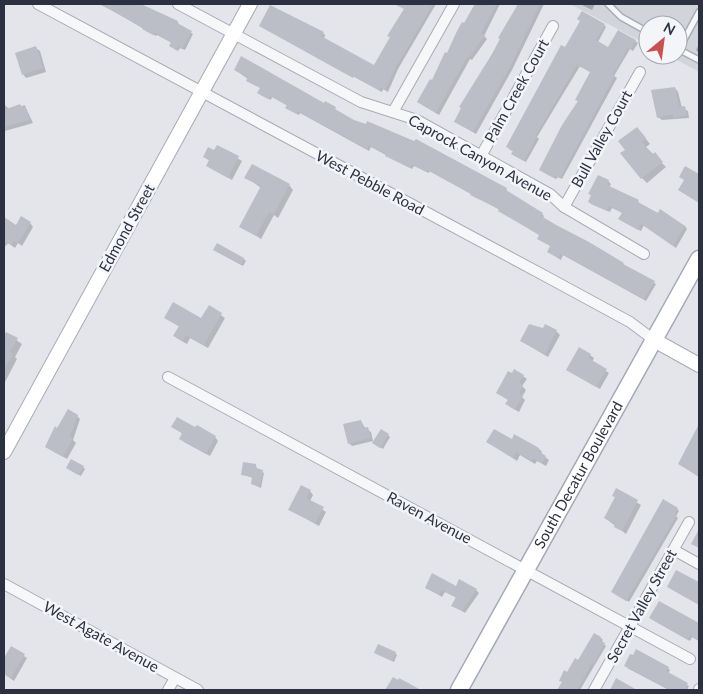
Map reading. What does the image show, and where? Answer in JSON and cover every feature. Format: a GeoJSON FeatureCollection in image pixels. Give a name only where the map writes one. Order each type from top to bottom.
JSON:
{"type":"FeatureCollection","features":[{"type":"Feature","properties":{"kind":"main road","name":"South Decatur Boulevard"},"geometry":{"type":"LineString","coordinates":[[459,690],[699,259]]}},
{"type":"Feature","properties":{"kind":"street","name":"West Pebble Road"},"geometry":{"type":"LineString","coordinates":[[38,4],[201,93],[548,277],[630,322],[654,340],[699,366]]}},
{"type":"Feature","properties":{"kind":"street","name":"Caprock Canyon Avenue"},"geometry":{"type":"LineString","coordinates":[[178,4],[361,102],[417,120],[550,194],[564,207],[644,254]]}},
{"type":"Feature","properties":{"kind":"street","name":"Edmond Street"},"geometry":{"type":"LineString","coordinates":[[4,452],[250,4]]}},
{"type":"Feature","properties":{"kind":"street"},"geometry":{"type":"LineString","coordinates":[[393,112],[454,4]]}},
{"type":"Feature","properties":{"kind":"street","name":"Palm Creek Court"},"geometry":{"type":"LineString","coordinates":[[482,156],[554,26]]}},
{"type":"Feature","properties":{"kind":"street","name":"Bull Valley Court"},"geometry":{"type":"LineString","coordinates":[[564,207],[640,72]]}},
{"type":"Feature","properties":{"kind":"street","name":"Raven Avenue"},"geometry":{"type":"LineString","coordinates":[[168,377],[690,659]]}},
{"type":"Feature","properties":{"kind":"street","name":"Secret Valley Street"},"geometry":{"type":"LineString","coordinates":[[594,690],[689,522]]}},
{"type":"Feature","properties":{"kind":"street"},"geometry":{"type":"LineString","coordinates":[[674,550],[699,564]]}},
{"type":"Feature","properties":{"kind":"street","name":"West Agate Avenue"},"geometry":{"type":"LineString","coordinates":[[4,584],[198,690]]}},
{"type":"Feature","properties":{"kind":"street"},"geometry":{"type":"LineString","coordinates":[[168,690],[175,678]]}},
{"type":"Feature","properties":{"kind":"lane"},"geometry":{"type":"LineString","coordinates":[[608,4],[621,17],[638,26]]}},
{"type":"Feature","properties":{"kind":"lane"},"geometry":{"type":"LineString","coordinates":[[615,11],[619,4]]}},
{"type":"Feature","properties":{"kind":"lane"},"geometry":{"type":"LineString","coordinates":[[688,31],[699,12]]}},
{"type":"Feature","properties":{"kind":"shaded area"},"geometry":{"type":"Polygon","coordinates":[[[570,4],[699,4],[699,72],[686,65],[688,65],[688,15],[638,15],[638,40],[570,4]]]}},
{"type":"Feature","properties":{"kind":"building"},"geometry":{"type":"Polygon","coordinates":[[[99,4],[141,4],[178,21],[177,23],[192,31],[182,49],[178,47],[176,50],[169,46],[171,42],[155,33],[153,35],[142,29],[143,27],[99,4]]]}},
{"type":"Feature","properties":{"kind":"building"},"geometry":{"type":"Polygon","coordinates":[[[394,4],[433,4],[396,67],[385,90],[380,88],[379,90],[354,76],[353,78],[259,26],[270,5],[324,32],[321,36],[374,65],[390,37],[387,36],[404,9],[394,4]]]}},
{"type":"Feature","properties":{"kind":"building"},"geometry":{"type":"Polygon","coordinates":[[[475,4],[497,4],[481,33],[485,35],[469,58],[467,57],[436,113],[417,102],[430,79],[432,80],[462,22],[464,23],[475,4]]]}},
{"type":"Feature","properties":{"kind":"building"},"geometry":{"type":"Polygon","coordinates":[[[518,4],[540,4],[510,67],[473,132],[454,122],[461,108],[459,107],[492,54],[500,39],[498,38],[518,4]]]}},
{"type":"Feature","properties":{"kind":"building"},"geometry":{"type":"Polygon","coordinates":[[[582,11],[605,24],[596,40],[608,47],[618,30],[636,40],[631,49],[628,48],[613,74],[615,75],[560,178],[555,176],[554,178],[539,170],[562,125],[578,101],[575,100],[590,72],[577,65],[536,135],[524,161],[511,154],[513,151],[506,147],[561,45],[565,47],[580,21],[577,19],[582,11]]]}},
{"type":"Feature","properties":{"kind":"building"},"geometry":{"type":"Polygon","coordinates":[[[36,46],[43,68],[22,75],[15,53],[36,46]]]}},
{"type":"Feature","properties":{"kind":"building"},"geometry":{"type":"Polygon","coordinates":[[[241,56],[324,103],[325,101],[336,107],[335,109],[354,120],[366,124],[367,121],[414,141],[416,139],[507,188],[506,190],[543,213],[541,216],[655,281],[644,299],[561,254],[558,258],[547,252],[550,246],[537,239],[539,235],[498,211],[499,209],[470,195],[427,170],[426,172],[412,164],[410,168],[385,156],[386,154],[369,145],[367,149],[298,111],[297,114],[285,108],[287,105],[270,96],[268,99],[257,93],[260,88],[246,81],[248,77],[234,70],[241,56]]]}},
{"type":"Feature","properties":{"kind":"building"},"geometry":{"type":"Polygon","coordinates":[[[675,87],[679,107],[685,106],[687,115],[673,118],[673,114],[657,118],[651,90],[675,87]]]}},
{"type":"Feature","properties":{"kind":"building"},"geometry":{"type":"Polygon","coordinates":[[[20,104],[21,106],[25,105],[30,120],[4,127],[4,110],[20,104]]]}},
{"type":"Feature","properties":{"kind":"building"},"geometry":{"type":"Polygon","coordinates":[[[637,127],[646,138],[642,142],[652,155],[655,152],[663,162],[641,179],[620,153],[625,150],[618,141],[637,127]]]}},
{"type":"Feature","properties":{"kind":"building"},"geometry":{"type":"Polygon","coordinates":[[[217,145],[239,156],[228,178],[206,166],[209,160],[203,157],[208,147],[214,150],[217,145]]]}},
{"type":"Feature","properties":{"kind":"building"},"geometry":{"type":"Polygon","coordinates":[[[252,164],[290,184],[274,214],[269,212],[256,236],[239,227],[261,186],[244,178],[252,164]]]}},
{"type":"Feature","properties":{"kind":"building"},"geometry":{"type":"Polygon","coordinates":[[[685,166],[699,174],[699,203],[678,190],[684,180],[679,177],[685,166]]]}},
{"type":"Feature","properties":{"kind":"building"},"geometry":{"type":"Polygon","coordinates":[[[598,175],[609,180],[607,185],[639,200],[638,202],[658,213],[660,209],[685,226],[673,246],[641,224],[638,230],[618,219],[622,213],[609,206],[607,211],[588,202],[591,195],[588,194],[598,175]]]}},
{"type":"Feature","properties":{"kind":"building"},"geometry":{"type":"Polygon","coordinates":[[[21,216],[31,222],[18,243],[14,241],[11,245],[4,241],[4,217],[16,225],[21,216]]]}},
{"type":"Feature","properties":{"kind":"building"},"geometry":{"type":"Polygon","coordinates":[[[217,243],[244,258],[241,265],[213,250],[217,243]]]}},
{"type":"Feature","properties":{"kind":"building"},"geometry":{"type":"Polygon","coordinates":[[[173,302],[201,318],[209,305],[222,313],[204,345],[186,335],[183,341],[173,336],[179,326],[164,318],[173,302]]]}},
{"type":"Feature","properties":{"kind":"building"},"geometry":{"type":"Polygon","coordinates":[[[529,324],[543,328],[545,324],[557,330],[545,354],[520,341],[529,324]]]}},
{"type":"Feature","properties":{"kind":"building"},"geometry":{"type":"Polygon","coordinates":[[[6,332],[18,338],[10,352],[13,354],[4,370],[4,336],[6,332]]]}},
{"type":"Feature","properties":{"kind":"building"},"geometry":{"type":"Polygon","coordinates":[[[579,347],[591,354],[588,358],[607,369],[596,387],[566,370],[579,347]]]}},
{"type":"Feature","properties":{"kind":"building"},"geometry":{"type":"Polygon","coordinates":[[[514,369],[524,375],[519,383],[523,385],[519,393],[523,396],[515,409],[505,404],[508,400],[496,393],[508,371],[512,373],[514,369]]]}},
{"type":"Feature","properties":{"kind":"building"},"geometry":{"type":"Polygon","coordinates":[[[68,409],[78,415],[70,436],[73,438],[63,457],[45,447],[55,426],[57,428],[68,409]]]}},
{"type":"Feature","properties":{"kind":"building"},"geometry":{"type":"Polygon","coordinates":[[[177,417],[195,427],[197,425],[216,436],[206,454],[179,439],[182,433],[171,427],[177,417]]]}},
{"type":"Feature","properties":{"kind":"building"},"geometry":{"type":"Polygon","coordinates":[[[361,420],[363,428],[368,427],[371,438],[348,444],[343,424],[361,420]]]}},
{"type":"Feature","properties":{"kind":"building"},"geometry":{"type":"Polygon","coordinates":[[[699,424],[699,476],[678,464],[699,424]]]}},
{"type":"Feature","properties":{"kind":"building"},"geometry":{"type":"Polygon","coordinates":[[[381,429],[389,434],[380,448],[372,443],[381,429]]]}},
{"type":"Feature","properties":{"kind":"building"},"geometry":{"type":"Polygon","coordinates":[[[494,429],[512,439],[514,434],[539,448],[538,451],[546,456],[542,463],[533,458],[532,461],[516,452],[513,458],[486,442],[494,429]]]}},
{"type":"Feature","properties":{"kind":"building"},"geometry":{"type":"Polygon","coordinates":[[[71,459],[84,466],[78,475],[66,468],[71,459]]]}},
{"type":"Feature","properties":{"kind":"building"},"geometry":{"type":"Polygon","coordinates":[[[243,462],[256,464],[256,468],[263,470],[260,486],[251,484],[252,477],[241,475],[243,462]]]}},
{"type":"Feature","properties":{"kind":"building"},"geometry":{"type":"Polygon","coordinates":[[[301,485],[311,490],[306,498],[324,507],[315,523],[288,510],[301,485]]]}},
{"type":"Feature","properties":{"kind":"building"},"geometry":{"type":"Polygon","coordinates":[[[616,488],[638,500],[622,531],[614,527],[615,524],[604,518],[615,497],[612,496],[616,488]]]}},
{"type":"Feature","properties":{"kind":"building"},"geometry":{"type":"Polygon","coordinates":[[[663,499],[678,508],[675,514],[677,515],[626,601],[611,592],[663,499]]]}},
{"type":"Feature","properties":{"kind":"building"},"geometry":{"type":"Polygon","coordinates":[[[699,529],[699,548],[691,544],[699,529]]]}},
{"type":"Feature","properties":{"kind":"building"},"geometry":{"type":"Polygon","coordinates":[[[676,570],[699,582],[699,605],[667,587],[676,570]]]}},
{"type":"Feature","properties":{"kind":"building"},"geometry":{"type":"Polygon","coordinates":[[[432,573],[456,586],[459,579],[477,589],[462,611],[451,606],[456,597],[442,590],[439,595],[425,588],[432,573]]]}},
{"type":"Feature","properties":{"kind":"building"},"geometry":{"type":"Polygon","coordinates":[[[659,601],[699,623],[699,641],[690,636],[688,640],[649,618],[659,601]]]}},
{"type":"Feature","properties":{"kind":"building"},"geometry":{"type":"Polygon","coordinates":[[[594,633],[601,637],[600,640],[605,643],[594,664],[592,663],[577,690],[557,690],[562,682],[559,681],[564,670],[567,672],[575,658],[578,660],[594,633]]]}},
{"type":"Feature","properties":{"kind":"building"},"geometry":{"type":"Polygon","coordinates":[[[378,644],[396,652],[392,661],[374,653],[378,644]]]}},
{"type":"Feature","properties":{"kind":"building"},"geometry":{"type":"Polygon","coordinates":[[[11,646],[25,654],[11,678],[4,674],[4,658],[11,646]]]}},
{"type":"Feature","properties":{"kind":"building"},"geometry":{"type":"Polygon","coordinates":[[[636,649],[669,667],[666,671],[688,683],[684,690],[671,690],[624,666],[630,654],[633,655],[636,649]]]}},
{"type":"Feature","properties":{"kind":"building"},"geometry":{"type":"Polygon","coordinates":[[[393,677],[398,680],[399,678],[421,690],[385,690],[393,677]]]}},
{"type":"Feature","properties":{"kind":"building"},"geometry":{"type":"Polygon","coordinates":[[[616,678],[637,690],[610,690],[616,678]]]}}]}
